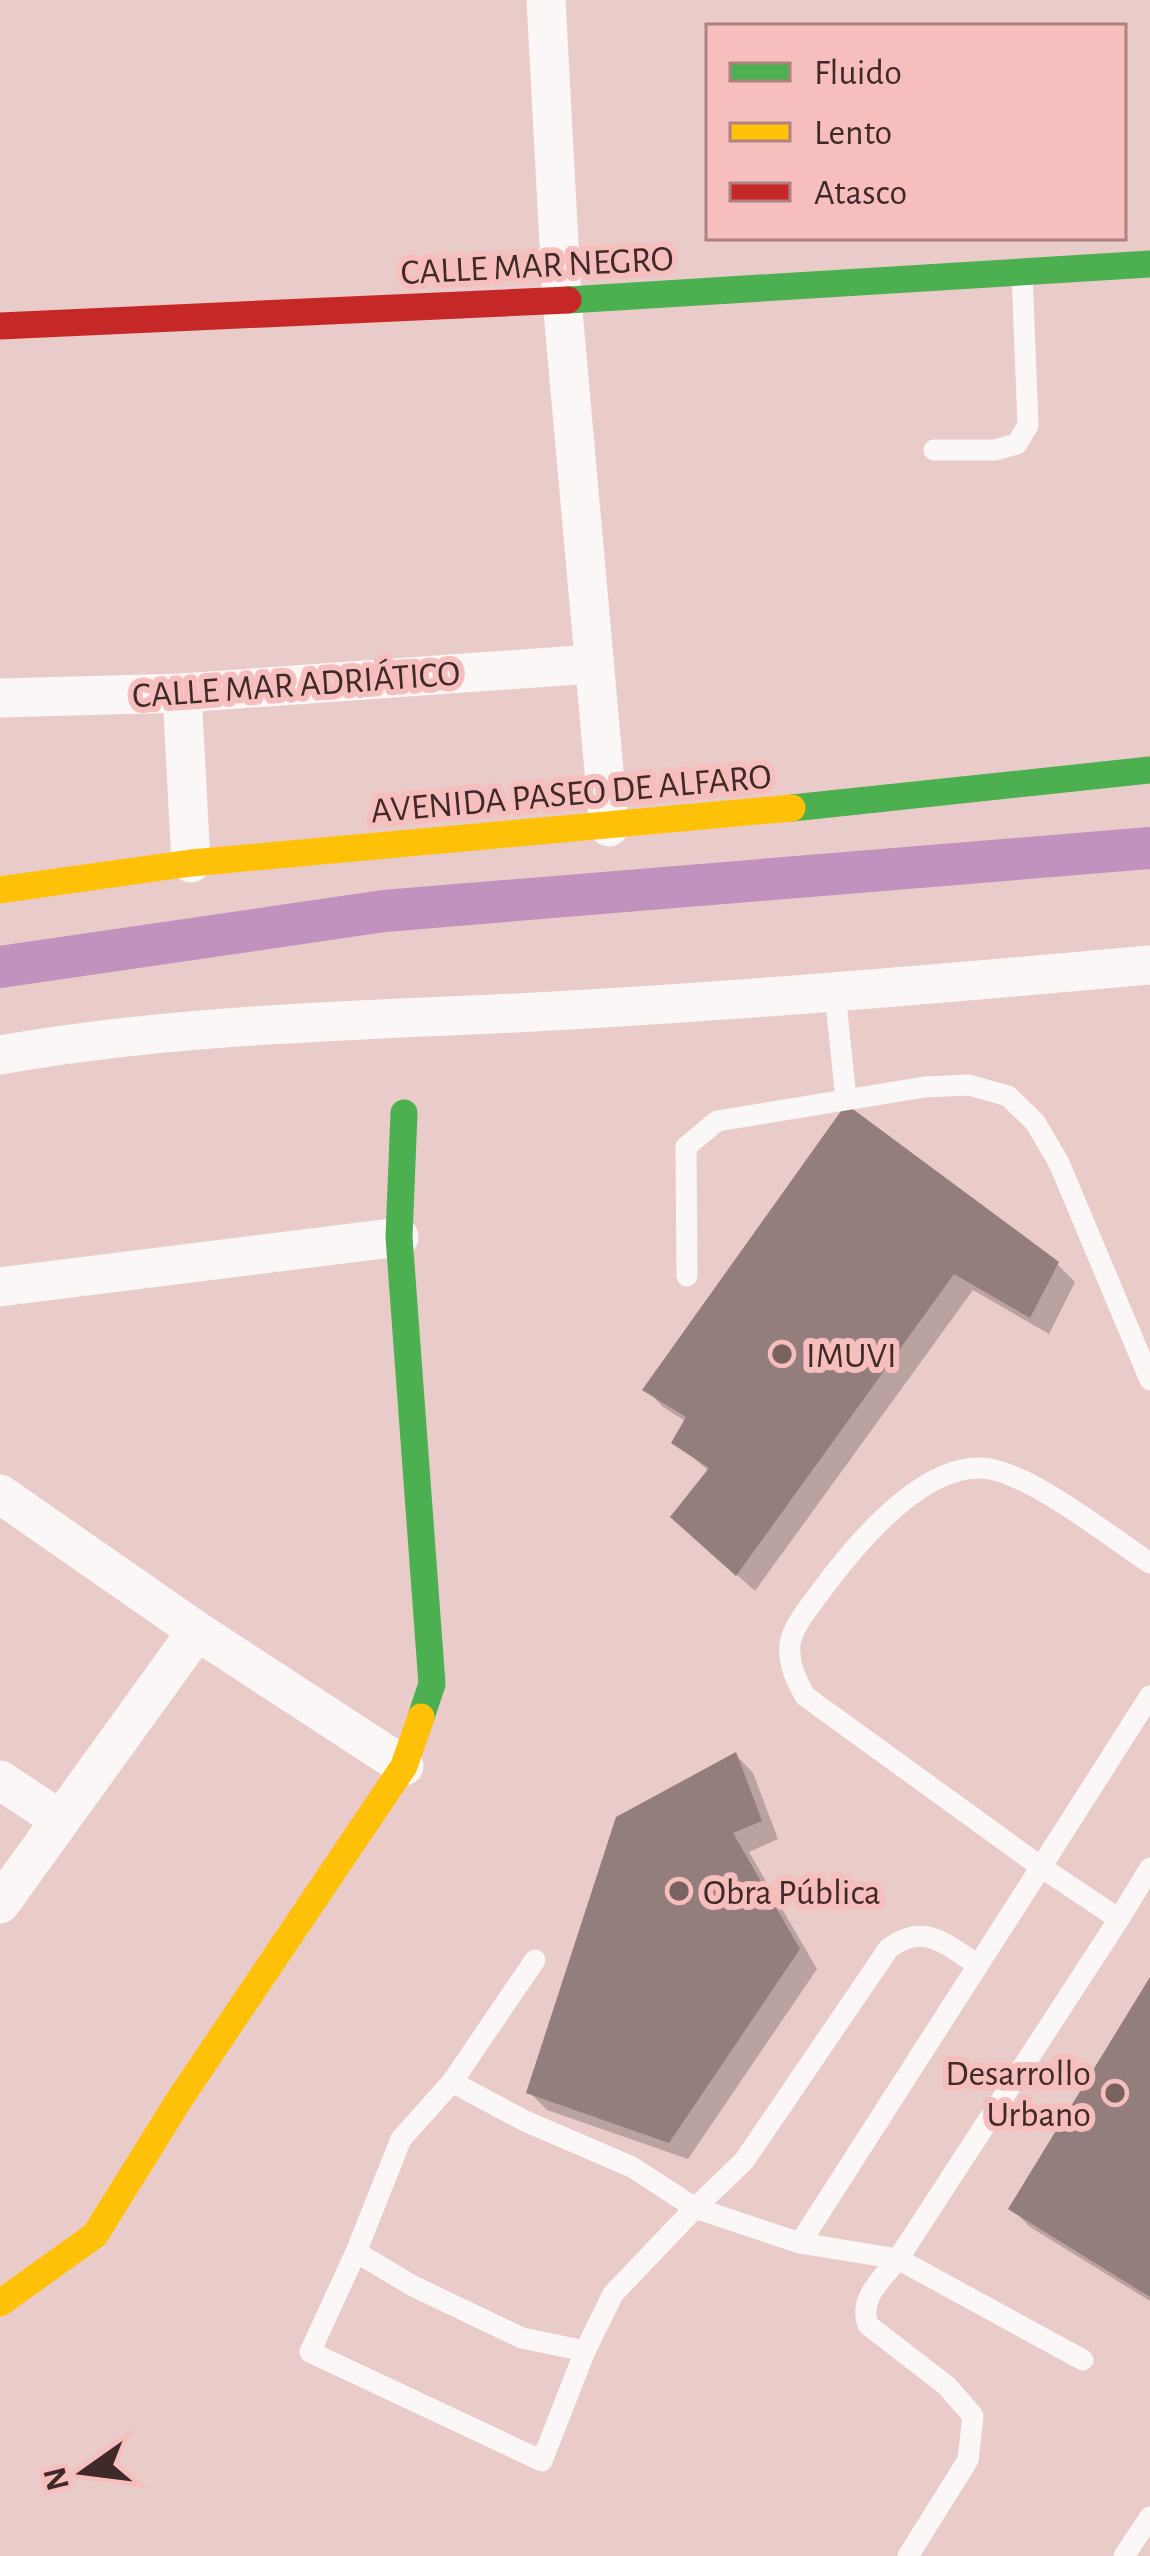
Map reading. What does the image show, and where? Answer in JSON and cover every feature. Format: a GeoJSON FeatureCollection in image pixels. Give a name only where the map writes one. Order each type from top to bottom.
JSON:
{"type":"FeatureCollection","features":[{"type":"Feature","properties":{"kind":"street"},"geometry":{"type":"LineString","coordinates":[[546,0],[562,300],[609,827]]}},
{"type":"Feature","properties":{"kind":"street","name":"CALLE MAR NEGRO"},"geometry":{"type":"LineString","coordinates":[[0,326],[562,300],[1150,264]]}},
{"type":"Feature","properties":{"kind":"street","name":"CALLE MAR ADRIÁTICO"},"geometry":{"type":"LineString","coordinates":[[0,698],[182,693],[592,664]]}},
{"type":"Feature","properties":{"kind":"street"},"geometry":{"type":"LineString","coordinates":[[182,693],[191,863]]}},
{"type":"Feature","properties":{"kind":"street","name":"AVENIDA PASEO DE ALFARO"},"geometry":{"type":"LineString","coordinates":[[0,890],[191,863],[609,827],[1150,770]]}},
{"type":"Feature","properties":{"kind":"street"},"geometry":{"type":"LineString","coordinates":[[0,1055],[160,1032],[279,1022],[836,993],[1150,965]]}},
{"type":"Feature","properties":{"kind":"street"},"geometry":{"type":"LineString","coordinates":[[0,2303],[95,2235],[181,2097],[404,1766],[432,1684],[399,1237],[404,1113]]}},
{"type":"Feature","properties":{"kind":"street"},"geometry":{"type":"LineString","coordinates":[[0,1288],[399,1237]]}},
{"type":"Feature","properties":{"kind":"street"},"geometry":{"type":"LineString","coordinates":[[0,1494],[197,1631],[404,1766]]}},
{"type":"Feature","properties":{"kind":"street"},"geometry":{"type":"LineString","coordinates":[[0,1904],[197,1631]]}},
{"type":"Feature","properties":{"kind":"street"},"geometry":{"type":"LineString","coordinates":[[0,1780],[59,1819]]}},
{"type":"Feature","properties":{"kind":"lane"},"geometry":{"type":"LineString","coordinates":[[934,451],[995,450],[1018,444],[1028,425],[1022,272]]}},
{"type":"Feature","properties":{"kind":"lane"},"geometry":{"type":"LineString","coordinates":[[836,993],[846,1100]]}},
{"type":"Feature","properties":{"kind":"lane"},"geometry":{"type":"LineString","coordinates":[[687,1276],[686,1147],[717,1120],[925,1087],[969,1085],[1009,1096],[1035,1122],[1059,1163],[1150,1380]]}},
{"type":"Feature","properties":{"kind":"lane"},"geometry":{"type":"LineString","coordinates":[[1119,1919],[805,1696],[793,1673],[790,1642],[858,1540],[892,1508],[945,1477],[977,1467],[1005,1472],[1028,1483],[1150,1563]]}},
{"type":"Feature","properties":{"kind":"lane"},"geometry":{"type":"LineString","coordinates":[[800,2243],[1150,1696]]}},
{"type":"Feature","properties":{"kind":"lane"},"geometry":{"type":"LineString","coordinates":[[908,2556],[968,2460],[973,2416],[947,2386],[868,2325],[864,2314],[868,2298],[898,2259],[1150,1868]]}},
{"type":"Feature","properties":{"kind":"lane"},"geometry":{"type":"LineString","coordinates":[[535,1960],[452,2082],[401,2139],[310,2352],[542,2461],[613,2294],[744,2161],[889,1948],[905,1936],[923,1934],[978,1965]]}},
{"type":"Feature","properties":{"kind":"lane"},"geometry":{"type":"LineString","coordinates":[[452,2082],[525,2121],[632,2168],[695,2208],[800,2243],[898,2259],[1083,2360]]}},
{"type":"Feature","properties":{"kind":"lane"},"geometry":{"type":"LineString","coordinates":[[356,2252],[413,2286],[522,2338],[585,2351]]}},
{"type":"Feature","properties":{"kind":"lane"},"geometry":{"type":"LineString","coordinates":[[1124,2556],[1150,2517]]}},
{"type":"Feature","properties":{"kind":"building","name":"IMUVI"},"geometry":{"type":"Polygon","coordinates":[[[846,1104],[1059,1262],[1030,1318],[954,1274],[736,1576],[670,1517],[709,1468],[671,1443],[686,1417],[642,1390],[846,1104]]]}},
{"type":"Feature","properties":{"kind":"building","name":"Obra Pública"},"geometry":{"type":"Polygon","coordinates":[[[736,1752],[762,1821],[733,1833],[800,1949],[669,2143],[526,2093],[616,1817],[736,1752]]]}},
{"type":"Feature","properties":{"kind":"building","name":"Desarrollo Urbano"},"geometry":{"type":"Polygon","coordinates":[[[1150,1977],[1150,2297],[1008,2209],[1150,1977]]]}},
{"type":"Feature","properties":{"kind":"waterway"},"geometry":{"type":"LineString","coordinates":[[0,967],[384,911],[1150,848]]}},
{"type":"Feature","properties":{"kind":"traffic: fast"},"geometry":{"type":"LineString","coordinates":[[568,300],[1150,264]]}},
{"type":"Feature","properties":{"kind":"traffic: fast"},"geometry":{"type":"LineString","coordinates":[[792,808],[1150,770]]}},
{"type":"Feature","properties":{"kind":"traffic: fast"},"geometry":{"type":"LineString","coordinates":[[404,1113],[399,1237],[432,1684],[421,1717]]}},
{"type":"Feature","properties":{"kind":"traffic: slow"},"geometry":{"type":"LineString","coordinates":[[0,890],[191,863],[792,808]]}},
{"type":"Feature","properties":{"kind":"traffic: slow"},"geometry":{"type":"LineString","coordinates":[[0,2303],[95,2235],[181,2097],[404,1766],[421,1717]]}},
{"type":"Feature","properties":{"kind":"traffic: jam"},"geometry":{"type":"LineString","coordinates":[[0,326],[568,300]]}},
{"type":"Feature","properties":{"kind":"place","name":"IMUVI"},"geometry":{"type":"Point","coordinates":[782,1354]}},
{"type":"Feature","properties":{"kind":"place","name":"Obra Pública"},"geometry":{"type":"Point","coordinates":[679,1891]}},
{"type":"Feature","properties":{"kind":"place","name":"Desarrollo Urbano"},"geometry":{"type":"Point","coordinates":[1115,2093]}}]}
